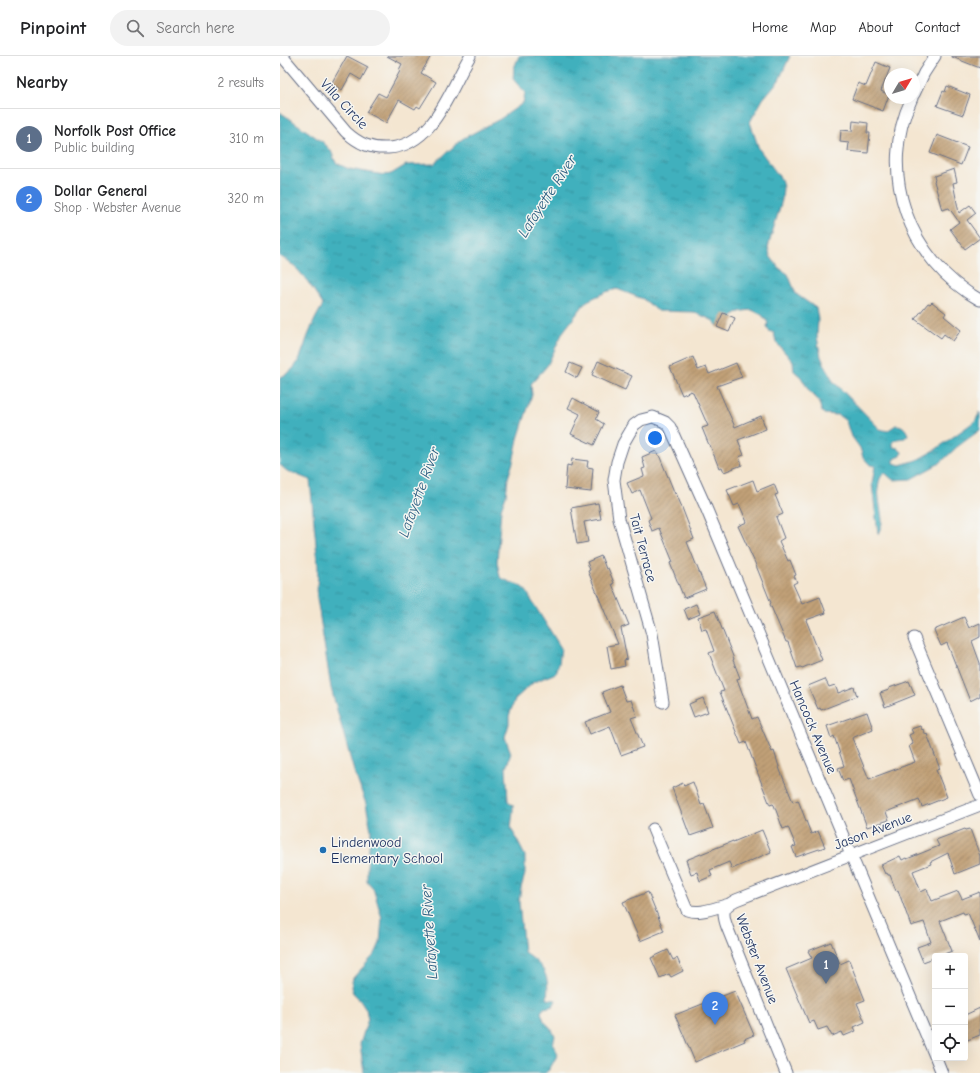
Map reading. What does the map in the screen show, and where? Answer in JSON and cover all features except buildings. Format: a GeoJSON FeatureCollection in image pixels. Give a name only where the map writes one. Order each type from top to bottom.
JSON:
{"type":"FeatureCollection","features":[{"type":"Feature","properties":{"kind":"street","name":"Villa Circle"},"geometry":{"type":"LineString","coordinates":[[282,56],[346,132],[355,140],[366,146],[377,148],[394,148],[410,143],[426,132],[439,113],[470,56]]}},
{"type":"Feature","properties":{"kind":"street"},"geometry":{"type":"LineString","coordinates":[[920,81],[935,56]]}},
{"type":"Feature","properties":{"kind":"street"},"geometry":{"type":"LineString","coordinates":[[910,104],[899,141],[898,175],[902,202],[909,223],[919,242],[932,260],[950,280],[967,293],[980,300]]}},
{"type":"Feature","properties":{"kind":"street","name":"Tait Terrace"},"geometry":{"type":"LineString","coordinates":[[653,417],[641,420],[634,425],[623,444],[617,462],[614,480],[619,519],[652,634],[663,702]]}},
{"type":"Feature","properties":{"kind":"street","name":"Hancock Avenue"},"geometry":{"type":"LineString","coordinates":[[653,417],[665,422],[670,427],[704,503],[932,1050]]}},
{"type":"Feature","properties":{"kind":"street"},"geometry":{"type":"LineString","coordinates":[[914,638],[980,795]]}},
{"type":"Feature","properties":{"kind":"street","name":"Jason Avenue"},"geometry":{"type":"LineString","coordinates":[[777,885],[980,805]]}},
{"type":"Feature","properties":{"kind":"street"},"geometry":{"type":"LineString","coordinates":[[653,830],[687,910],[701,912],[730,904]]}},
{"type":"Feature","properties":{"kind":"street","name":"Webster Avenue"},"geometry":{"type":"LineString","coordinates":[[777,885],[730,904],[725,909],[723,916],[786,1073]]}},
{"type":"Feature","properties":{"kind":"street","name":"Hancock Avenue"},"geometry":{"type":"LineString","coordinates":[[937,1061],[942,1073]]}},
{"type":"Feature","properties":{"kind":"water","name":"Lafayette River"},"geometry":{"type":"Polygon","coordinates":[[[519,56],[790,56],[779,80],[763,99],[750,122],[759,149],[781,179],[783,187],[782,200],[768,247],[770,256],[779,268],[788,274],[796,294],[816,308],[818,319],[817,337],[821,357],[833,381],[880,429],[887,431],[896,425],[902,426],[905,429],[908,435],[905,438],[897,439],[893,442],[893,447],[898,448],[902,452],[901,456],[894,459],[894,463],[900,465],[917,460],[935,450],[975,421],[980,412],[980,430],[957,447],[940,463],[911,479],[893,480],[885,473],[881,477],[878,488],[882,522],[878,534],[872,484],[875,466],[870,465],[863,457],[860,448],[850,434],[846,421],[838,415],[824,414],[821,410],[819,401],[809,391],[801,377],[794,371],[793,362],[776,342],[774,333],[769,331],[767,327],[768,323],[762,315],[752,310],[743,311],[736,313],[729,320],[718,326],[712,320],[694,312],[658,311],[643,299],[617,289],[606,292],[587,301],[563,332],[547,366],[531,384],[532,395],[518,439],[508,478],[506,495],[501,509],[497,562],[500,577],[518,585],[528,593],[561,648],[556,673],[534,682],[515,699],[509,716],[509,724],[505,737],[511,753],[506,768],[508,801],[513,805],[511,828],[525,856],[525,874],[519,902],[524,952],[541,967],[544,972],[548,991],[547,999],[556,1000],[553,1006],[544,1008],[541,1012],[544,1021],[551,1028],[555,1036],[553,1044],[558,1054],[549,1070],[545,1073],[364,1073],[360,1044],[368,1019],[366,1009],[353,993],[351,987],[353,978],[375,954],[380,943],[382,918],[373,888],[367,881],[371,830],[366,804],[353,768],[331,688],[317,598],[318,566],[310,480],[287,471],[280,465],[280,377],[287,374],[297,364],[317,314],[323,305],[299,271],[293,265],[280,257],[280,112],[324,143],[331,151],[336,163],[349,169],[384,175],[391,174],[406,165],[434,164],[462,139],[500,119],[523,103],[525,93],[513,79],[514,68],[519,56]]]}},
{"type":"Feature","properties":{"kind":"place","name":"Lindenwood Elementary School"},"geometry":{"type":"Point","coordinates":[323,850]}},
{"type":"Feature","properties":{"kind":"place","name":"Norfolk Post Office"},"geometry":{"type":"Point","coordinates":[826,984]}},
{"type":"Feature","properties":{"kind":"place","name":"Dollar General"},"geometry":{"type":"Point","coordinates":[715,1025]}}]}
